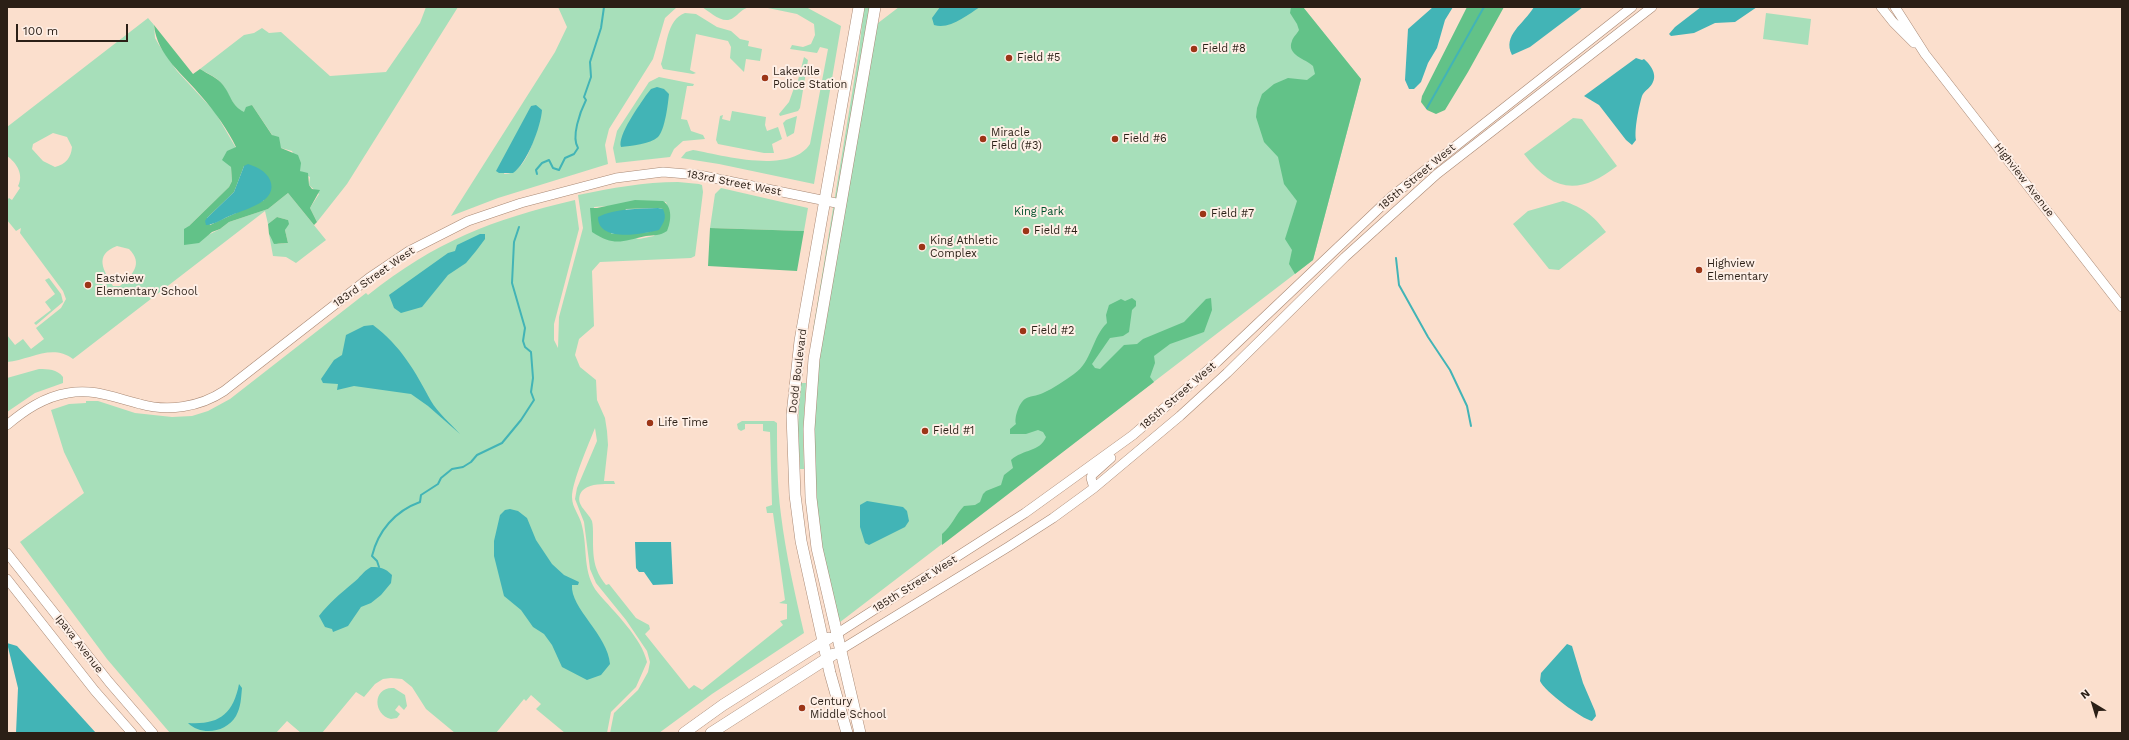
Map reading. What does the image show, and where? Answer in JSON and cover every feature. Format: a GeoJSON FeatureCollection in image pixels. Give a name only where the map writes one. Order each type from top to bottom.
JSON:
{"type":"FeatureCollection","features":[{"type":"Feature","properties":{"kind":"main road","name":"Dodd Boulevard"},"geometry":{"type":"LineString","coordinates":[[847,733],[801,541],[795,495],[792,415],[800,341],[826,201],[859,7]]}},
{"type":"Feature","properties":{"kind":"main road","name":"Dodd Boulevard"},"geometry":{"type":"LineString","coordinates":[[860,733],[842,649],[817,548],[811,492],[809,429],[814,359],[875,7]]}},
{"type":"Feature","properties":{"kind":"main road","name":"185th Street West"},"geometry":{"type":"LineString","coordinates":[[684,733],[723,705],[838,633]]}},
{"type":"Feature","properties":{"kind":"main road","name":"185th Street West"},"geometry":{"type":"LineString","coordinates":[[711,733],[842,649]]}},
{"type":"Feature","properties":{"kind":"street","name":"185th Street West"},"geometry":{"type":"LineString","coordinates":[[838,633],[1025,513],[1133,435],[1217,362],[1391,197],[1632,7]]}},
{"type":"Feature","properties":{"kind":"street","name":"185th Street West"},"geometry":{"type":"LineString","coordinates":[[842,649],[1054,518],[1094,488],[1180,416],[1227,373],[1345,257],[1437,174],[1652,7]]}},
{"type":"Feature","properties":{"kind":"street","name":"Highview Avenue"},"geometry":{"type":"LineString","coordinates":[[1881,7],[1893,22],[1925,54]]}},
{"type":"Feature","properties":{"kind":"street","name":"Highview Avenue"},"geometry":{"type":"LineString","coordinates":[[1895,7],[1925,54],[2122,307]]}},
{"type":"Feature","properties":{"kind":"street","name":"183rd Street West"},"geometry":{"type":"LineString","coordinates":[[7,425],[41,402],[69,392],[88,391],[107,394],[138,404],[166,408],[191,405],[206,400],[224,391],[358,287],[404,254],[468,221],[521,203],[616,178],[663,172],[699,175],[841,204]]}},
{"type":"Feature","properties":{"kind":"street"},"geometry":{"type":"LineString","coordinates":[[1094,488],[1091,478],[1092,474],[1114,456],[1133,435]]}},
{"type":"Feature","properties":{"kind":"street","name":"Ipava Avenue"},"geometry":{"type":"LineString","coordinates":[[7,553],[109,682],[153,733]]}},
{"type":"Feature","properties":{"kind":"street","name":"Ipava Avenue"},"geometry":{"type":"LineString","coordinates":[[7,579],[95,691],[132,733]]}},
{"type":"Feature","properties":{"kind":"green space"},"geometry":{"type":"Polygon","coordinates":[[[426,7],[458,7],[347,184],[317,222],[310,208],[319,194],[309,185],[310,177],[300,171],[292,151],[281,148],[252,105],[244,113],[235,105],[221,83],[200,69],[244,35],[254,33],[262,28],[269,33],[281,32],[330,76],[386,72],[420,23],[426,7]]]}},
{"type":"Feature","properties":{"kind":"green space"},"geometry":{"type":"Polygon","coordinates":[[[558,7],[677,7],[665,18],[653,59],[609,129],[605,145],[608,164],[498,198],[451,216],[555,52],[567,27],[558,7]],[[531,106],[504,174],[519,168],[529,152],[541,114],[531,106]]]}},
{"type":"Feature","properties":{"kind":"green space"},"geometry":{"type":"Polygon","coordinates":[[[702,7],[749,7],[742,10],[733,18],[725,20],[717,17],[702,7]]]}},
{"type":"Feature","properties":{"kind":"green space"},"geometry":{"type":"Polygon","coordinates":[[[763,7],[806,7],[841,26],[814,184],[719,164],[681,158],[686,152],[693,150],[737,158],[772,161],[787,159],[800,153],[810,144],[828,49],[820,47],[817,53],[790,49],[792,45],[803,47],[811,44],[815,35],[814,24],[797,14],[763,7]]]}},
{"type":"Feature","properties":{"kind":"green space","name":"King Park"},"geometry":{"type":"Polygon","coordinates":[[[864,7],[870,7],[865,33],[899,7],[1303,7],[1361,79],[1313,260],[831,629],[814,483],[813,330],[859,51],[864,7]]]}},
{"type":"Feature","properties":{"kind":"green space"},"geometry":{"type":"Polygon","coordinates":[[[1291,7],[1303,7],[1361,79],[1313,260],[1295,274],[1289,264],[1292,250],[1285,239],[1297,201],[1284,184],[1278,157],[1264,142],[1256,117],[1257,108],[1262,94],[1274,84],[1288,78],[1307,80],[1315,74],[1313,66],[1292,50],[1291,46],[1293,40],[1299,30],[1290,13],[1291,7]]]}},
{"type":"Feature","properties":{"kind":"green space"},"geometry":{"type":"Polygon","coordinates":[[[1467,7],[1504,7],[1445,110],[1436,114],[1427,110],[1421,102],[1422,96],[1467,7]]]}},
{"type":"Feature","properties":{"kind":"green space"},"geometry":{"type":"Polygon","coordinates":[[[685,13],[696,14],[717,27],[731,31],[740,39],[749,41],[748,46],[762,49],[760,61],[746,59],[744,72],[730,58],[731,47],[728,41],[696,34],[690,70],[696,73],[693,74],[663,69],[661,64],[668,35],[674,22],[685,13]]]}},
{"type":"Feature","properties":{"kind":"green space"},"geometry":{"type":"Polygon","coordinates":[[[1766,13],[1811,19],[1808,45],[1763,39],[1766,13]]]}},
{"type":"Feature","properties":{"kind":"green space","name":"Eastview Elementary School"},"geometry":{"type":"Polygon","coordinates":[[[148,18],[154,25],[155,38],[159,45],[177,71],[215,112],[236,148],[229,164],[231,167],[232,181],[229,187],[189,226],[206,236],[220,229],[229,222],[268,209],[288,193],[326,240],[296,263],[286,257],[273,256],[269,234],[272,240],[278,244],[288,243],[285,230],[288,220],[277,217],[268,224],[265,211],[73,359],[65,354],[49,352],[7,362],[7,335],[15,345],[23,339],[31,349],[44,339],[36,328],[61,308],[66,299],[63,291],[20,233],[21,228],[16,231],[7,220],[7,200],[9,198],[12,200],[20,188],[18,186],[20,182],[20,174],[14,162],[7,156],[7,127],[148,18]],[[53,133],[33,144],[32,149],[43,161],[55,167],[67,160],[72,147],[67,137],[53,133]],[[117,246],[105,254],[103,259],[106,275],[113,286],[120,286],[135,269],[136,264],[136,260],[129,249],[117,246]]]}},
{"type":"Feature","properties":{"kind":"green space"},"geometry":{"type":"Polygon","coordinates":[[[154,25],[193,74],[200,69],[213,76],[226,89],[236,107],[244,112],[246,107],[252,105],[272,135],[279,137],[281,148],[298,155],[301,163],[300,171],[308,173],[309,185],[312,189],[320,190],[310,208],[317,222],[314,225],[288,193],[268,209],[229,222],[220,229],[212,232],[199,243],[184,245],[184,229],[189,226],[229,187],[232,181],[231,167],[222,160],[227,151],[236,147],[212,109],[166,56],[156,36],[154,25]],[[244,166],[234,192],[207,218],[210,225],[264,200],[244,166]]]}},
{"type":"Feature","properties":{"kind":"green space"},"geometry":{"type":"Polygon","coordinates":[[[804,57],[808,60],[800,108],[798,111],[780,116],[779,114],[789,102],[794,88],[796,88],[804,57]]]}},
{"type":"Feature","properties":{"kind":"green space"},"geometry":{"type":"Polygon","coordinates":[[[659,77],[694,84],[693,86],[687,86],[681,119],[687,120],[691,131],[703,135],[705,139],[683,141],[674,149],[670,157],[616,163],[613,148],[617,131],[649,82],[659,77]],[[640,104],[635,114],[637,144],[657,137],[640,104]]]}},
{"type":"Feature","properties":{"kind":"green space"},"geometry":{"type":"Polygon","coordinates":[[[732,111],[766,117],[765,125],[767,131],[778,127],[782,139],[772,144],[774,153],[764,153],[718,144],[716,140],[720,116],[723,115],[722,119],[730,121],[732,111]]]}},
{"type":"Feature","properties":{"kind":"green space"},"geometry":{"type":"Polygon","coordinates":[[[797,116],[794,133],[787,137],[783,123],[786,120],[797,116]]]}},
{"type":"Feature","properties":{"kind":"green space"},"geometry":{"type":"Polygon","coordinates":[[[1573,118],[1582,119],[1617,166],[1591,182],[1568,186],[1556,183],[1546,176],[1535,167],[1524,154],[1573,118]]]}},
{"type":"Feature","properties":{"kind":"green space"},"geometry":{"type":"Polygon","coordinates":[[[678,182],[702,185],[703,192],[695,256],[691,258],[600,262],[592,271],[594,326],[579,339],[575,355],[580,367],[596,380],[597,400],[605,418],[607,431],[608,445],[604,481],[614,481],[615,484],[597,484],[585,488],[582,491],[579,500],[580,504],[592,521],[593,550],[596,568],[606,585],[609,584],[636,618],[649,625],[650,629],[645,634],[689,689],[694,685],[702,690],[783,625],[780,621],[787,619],[787,604],[779,603],[785,600],[773,513],[767,513],[766,507],[772,505],[770,432],[763,431],[763,424],[745,424],[745,429],[741,431],[738,429],[737,424],[742,421],[774,421],[777,423],[778,480],[783,530],[804,633],[712,694],[659,733],[610,733],[614,713],[638,690],[648,672],[650,662],[647,651],[626,620],[596,583],[590,569],[584,522],[575,499],[577,488],[597,441],[595,428],[581,462],[572,497],[572,501],[580,518],[584,535],[587,569],[593,585],[598,593],[634,635],[644,653],[647,662],[636,687],[611,712],[607,733],[565,733],[536,709],[541,704],[531,695],[526,701],[524,699],[496,733],[455,733],[426,709],[412,687],[402,679],[391,678],[383,679],[375,684],[364,697],[356,692],[322,733],[301,733],[287,721],[276,733],[170,733],[107,659],[20,542],[84,493],[64,452],[51,410],[69,404],[86,403],[86,401],[98,401],[135,413],[172,417],[192,416],[208,411],[230,399],[366,293],[368,295],[393,276],[441,246],[517,216],[575,200],[579,229],[554,324],[554,340],[558,348],[559,317],[583,228],[578,195],[628,186],[678,182]],[[666,202],[594,207],[592,227],[639,239],[654,236],[670,214],[666,202]]]}},
{"type":"Feature","properties":{"kind":"green space"},"geometry":{"type":"Polygon","coordinates":[[[721,188],[808,208],[804,231],[710,228],[715,194],[721,188]]]}},
{"type":"Feature","properties":{"kind":"green space"},"geometry":{"type":"Polygon","coordinates":[[[635,200],[663,201],[670,211],[667,231],[662,234],[619,242],[607,240],[592,232],[590,208],[597,208],[635,200]],[[626,209],[611,234],[650,232],[663,209],[626,209]]]}},
{"type":"Feature","properties":{"kind":"green space"},"geometry":{"type":"Polygon","coordinates":[[[1563,201],[1577,206],[1587,212],[1606,232],[1559,270],[1549,269],[1513,224],[1528,211],[1563,201]]]}},
{"type":"Feature","properties":{"kind":"green space"},"geometry":{"type":"Polygon","coordinates":[[[277,217],[288,220],[289,224],[285,230],[288,243],[274,244],[269,234],[268,224],[277,217]]]}},
{"type":"Feature","properties":{"kind":"green space"},"geometry":{"type":"Polygon","coordinates":[[[710,228],[804,231],[797,271],[708,266],[710,228]]]}},
{"type":"Feature","properties":{"kind":"green space"},"geometry":{"type":"Polygon","coordinates":[[[49,278],[61,294],[63,302],[36,325],[34,323],[51,310],[45,302],[55,294],[45,280],[49,278]]]}},
{"type":"Feature","properties":{"kind":"green space"},"geometry":{"type":"Polygon","coordinates":[[[1132,298],[1136,301],[1136,306],[1132,310],[1129,332],[1123,336],[1110,338],[1092,364],[1095,368],[1100,369],[1124,345],[1137,344],[1143,339],[1184,322],[1206,299],[1211,298],[1212,310],[1204,332],[1170,344],[1154,356],[1155,363],[1150,377],[1154,382],[942,545],[942,534],[964,506],[975,505],[980,502],[986,491],[1001,485],[1004,475],[1013,468],[1011,460],[1016,456],[1040,445],[1046,437],[1043,432],[1038,430],[1026,434],[1010,434],[1010,429],[1016,424],[1016,415],[1023,401],[1051,389],[1080,369],[1085,363],[1098,335],[1107,323],[1106,315],[1109,305],[1121,299],[1125,301],[1132,298]]]}},
{"type":"Feature","properties":{"kind":"green space"},"geometry":{"type":"Polygon","coordinates":[[[39,369],[49,369],[58,372],[63,377],[63,383],[35,393],[7,412],[7,378],[39,369]]]}},
{"type":"Feature","properties":{"kind":"green space"},"geometry":{"type":"Polygon","coordinates":[[[800,383],[806,383],[803,435],[804,469],[800,469],[798,430],[800,383]]]}},
{"type":"Feature","properties":{"kind":"green space"},"geometry":{"type":"Polygon","coordinates":[[[394,688],[405,695],[407,706],[404,710],[399,705],[395,710],[400,714],[397,718],[391,719],[380,712],[378,701],[382,691],[394,688]]]}},
{"type":"Feature","properties":{"kind":"water"},"geometry":{"type":"Polygon","coordinates":[[[940,7],[980,7],[952,24],[940,26],[934,25],[932,18],[940,7]]]}},
{"type":"Feature","properties":{"kind":"water"},"geometry":{"type":"Polygon","coordinates":[[[1433,7],[1453,7],[1445,20],[1437,48],[1428,63],[1421,82],[1414,89],[1409,89],[1405,80],[1408,29],[1433,7]]]}},
{"type":"Feature","properties":{"kind":"water"},"geometry":{"type":"Polygon","coordinates":[[[1534,7],[1583,7],[1530,47],[1512,55],[1510,41],[1512,36],[1534,7]]]}},
{"type":"Feature","properties":{"kind":"water"},"geometry":{"type":"Polygon","coordinates":[[[1701,7],[1757,7],[1735,22],[1715,23],[1694,33],[1671,36],[1669,34],[1675,27],[1701,7]]]}},
{"type":"Feature","properties":{"kind":"water"},"geometry":{"type":"Polygon","coordinates":[[[1636,58],[1647,61],[1653,70],[1654,81],[1642,96],[1636,124],[1636,140],[1632,145],[1626,140],[1599,105],[1584,96],[1636,58]]]}},
{"type":"Feature","properties":{"kind":"water"},"geometry":{"type":"Polygon","coordinates":[[[657,87],[664,89],[669,94],[666,117],[660,134],[658,137],[650,141],[621,147],[622,135],[639,105],[651,89],[657,87]]]}},
{"type":"Feature","properties":{"kind":"water"},"geometry":{"type":"Polygon","coordinates":[[[536,105],[542,110],[541,117],[536,135],[528,153],[523,162],[513,173],[499,173],[496,171],[531,106],[536,105]]]}},
{"type":"Feature","properties":{"kind":"water"},"geometry":{"type":"Polygon","coordinates":[[[248,164],[261,170],[270,180],[272,187],[266,199],[253,207],[229,216],[216,223],[206,225],[205,221],[207,218],[234,192],[244,166],[248,164]]]}},
{"type":"Feature","properties":{"kind":"water"},"geometry":{"type":"Polygon","coordinates":[[[663,209],[665,215],[661,227],[659,230],[643,233],[622,235],[613,234],[605,231],[600,225],[598,217],[620,210],[663,209]]]}},
{"type":"Feature","properties":{"kind":"water"},"geometry":{"type":"Polygon","coordinates":[[[480,234],[485,234],[485,239],[476,251],[466,263],[448,275],[422,307],[401,313],[394,308],[389,295],[448,253],[455,251],[457,245],[480,234]]]}},
{"type":"Feature","properties":{"kind":"water"},"geometry":{"type":"Polygon","coordinates":[[[373,325],[399,350],[413,369],[434,405],[460,434],[428,406],[411,394],[354,386],[337,390],[338,384],[323,383],[321,379],[334,360],[342,355],[346,335],[364,326],[373,325]]]}},
{"type":"Feature","properties":{"kind":"water"},"geometry":{"type":"Polygon","coordinates":[[[867,501],[903,507],[907,511],[909,521],[905,527],[869,545],[865,543],[860,527],[860,505],[867,501]]]}},
{"type":"Feature","properties":{"kind":"water"},"geometry":{"type":"Polygon","coordinates":[[[510,509],[518,511],[527,518],[536,540],[552,564],[564,575],[579,582],[578,585],[572,585],[573,594],[577,603],[597,632],[608,653],[610,664],[601,675],[587,680],[562,667],[552,645],[544,634],[533,627],[521,610],[504,596],[494,556],[494,541],[500,515],[505,510],[510,509]]]}},
{"type":"Feature","properties":{"kind":"water"},"geometry":{"type":"Polygon","coordinates":[[[635,542],[671,542],[673,584],[653,585],[644,572],[639,572],[636,568],[635,542]]]}},
{"type":"Feature","properties":{"kind":"water"},"geometry":{"type":"Polygon","coordinates":[[[371,567],[385,569],[392,575],[391,583],[381,595],[371,603],[361,607],[348,626],[333,632],[332,629],[325,627],[319,616],[335,599],[371,567]]]}},
{"type":"Feature","properties":{"kind":"water"},"geometry":{"type":"Polygon","coordinates":[[[7,643],[17,646],[96,733],[16,733],[18,688],[7,643]]]}},
{"type":"Feature","properties":{"kind":"water"},"geometry":{"type":"Polygon","coordinates":[[[1567,644],[1572,646],[1583,683],[1595,711],[1596,716],[1592,721],[1564,704],[1548,691],[1540,681],[1541,673],[1567,644]]]}},
{"type":"Feature","properties":{"kind":"water"},"geometry":{"type":"Polygon","coordinates":[[[239,684],[242,688],[239,709],[232,722],[213,731],[200,730],[188,723],[208,722],[216,720],[222,716],[233,703],[239,684]]]}},
{"type":"Feature","properties":{"kind":"waterway"},"geometry":{"type":"LineString","coordinates":[[537,174],[536,170],[542,163],[549,160],[553,168],[559,170],[565,158],[574,154],[578,148],[575,138],[576,131],[581,111],[586,100],[584,97],[591,77],[590,62],[601,28],[604,7]]}},
{"type":"Feature","properties":{"kind":"waterway"},"geometry":{"type":"LineString","coordinates":[[1427,108],[1484,7]]}},
{"type":"Feature","properties":{"kind":"waterway"},"geometry":{"type":"LineString","coordinates":[[379,567],[377,561],[372,556],[383,530],[395,516],[420,502],[421,495],[438,484],[441,478],[452,469],[463,467],[471,462],[477,455],[502,443],[521,420],[534,400],[531,392],[533,378],[531,352],[525,347],[523,341],[525,328],[512,283],[514,242],[519,227]]}},
{"type":"Feature","properties":{"kind":"waterway"},"geometry":{"type":"LineString","coordinates":[[1396,258],[1399,285],[1428,337],[1450,370],[1467,406],[1471,426]]}},
{"type":"Feature","properties":{"kind":"place","name":"Field #8"},"geometry":{"type":"Point","coordinates":[1194,49]}},
{"type":"Feature","properties":{"kind":"place","name":"Field #5"},"geometry":{"type":"Point","coordinates":[1009,58]}},
{"type":"Feature","properties":{"kind":"place","name":"Lakeville Police Station"},"geometry":{"type":"Point","coordinates":[765,78]}},
{"type":"Feature","properties":{"kind":"place","name":"Miracle Field (#3)"},"geometry":{"type":"Point","coordinates":[983,139]}},
{"type":"Feature","properties":{"kind":"place","name":"Field #6"},"geometry":{"type":"Point","coordinates":[1115,139]}},
{"type":"Feature","properties":{"kind":"place","name":"Field #7"},"geometry":{"type":"Point","coordinates":[1203,214]}},
{"type":"Feature","properties":{"kind":"place","name":"Field #4"},"geometry":{"type":"Point","coordinates":[1026,231]}},
{"type":"Feature","properties":{"kind":"place","name":"King Athletic Complex"},"geometry":{"type":"Point","coordinates":[922,247]}},
{"type":"Feature","properties":{"kind":"place","name":"Highview Elementary"},"geometry":{"type":"Point","coordinates":[1699,270]}},
{"type":"Feature","properties":{"kind":"place","name":"Eastview Elementary School"},"geometry":{"type":"Point","coordinates":[88,285]}},
{"type":"Feature","properties":{"kind":"place","name":"Field #2"},"geometry":{"type":"Point","coordinates":[1023,331]}},
{"type":"Feature","properties":{"kind":"place","name":"Life Time"},"geometry":{"type":"Point","coordinates":[650,423]}},
{"type":"Feature","properties":{"kind":"place","name":"Field #1"},"geometry":{"type":"Point","coordinates":[925,431]}},
{"type":"Feature","properties":{"kind":"place","name":"Century Middle School"},"geometry":{"type":"Point","coordinates":[802,708]}}]}
